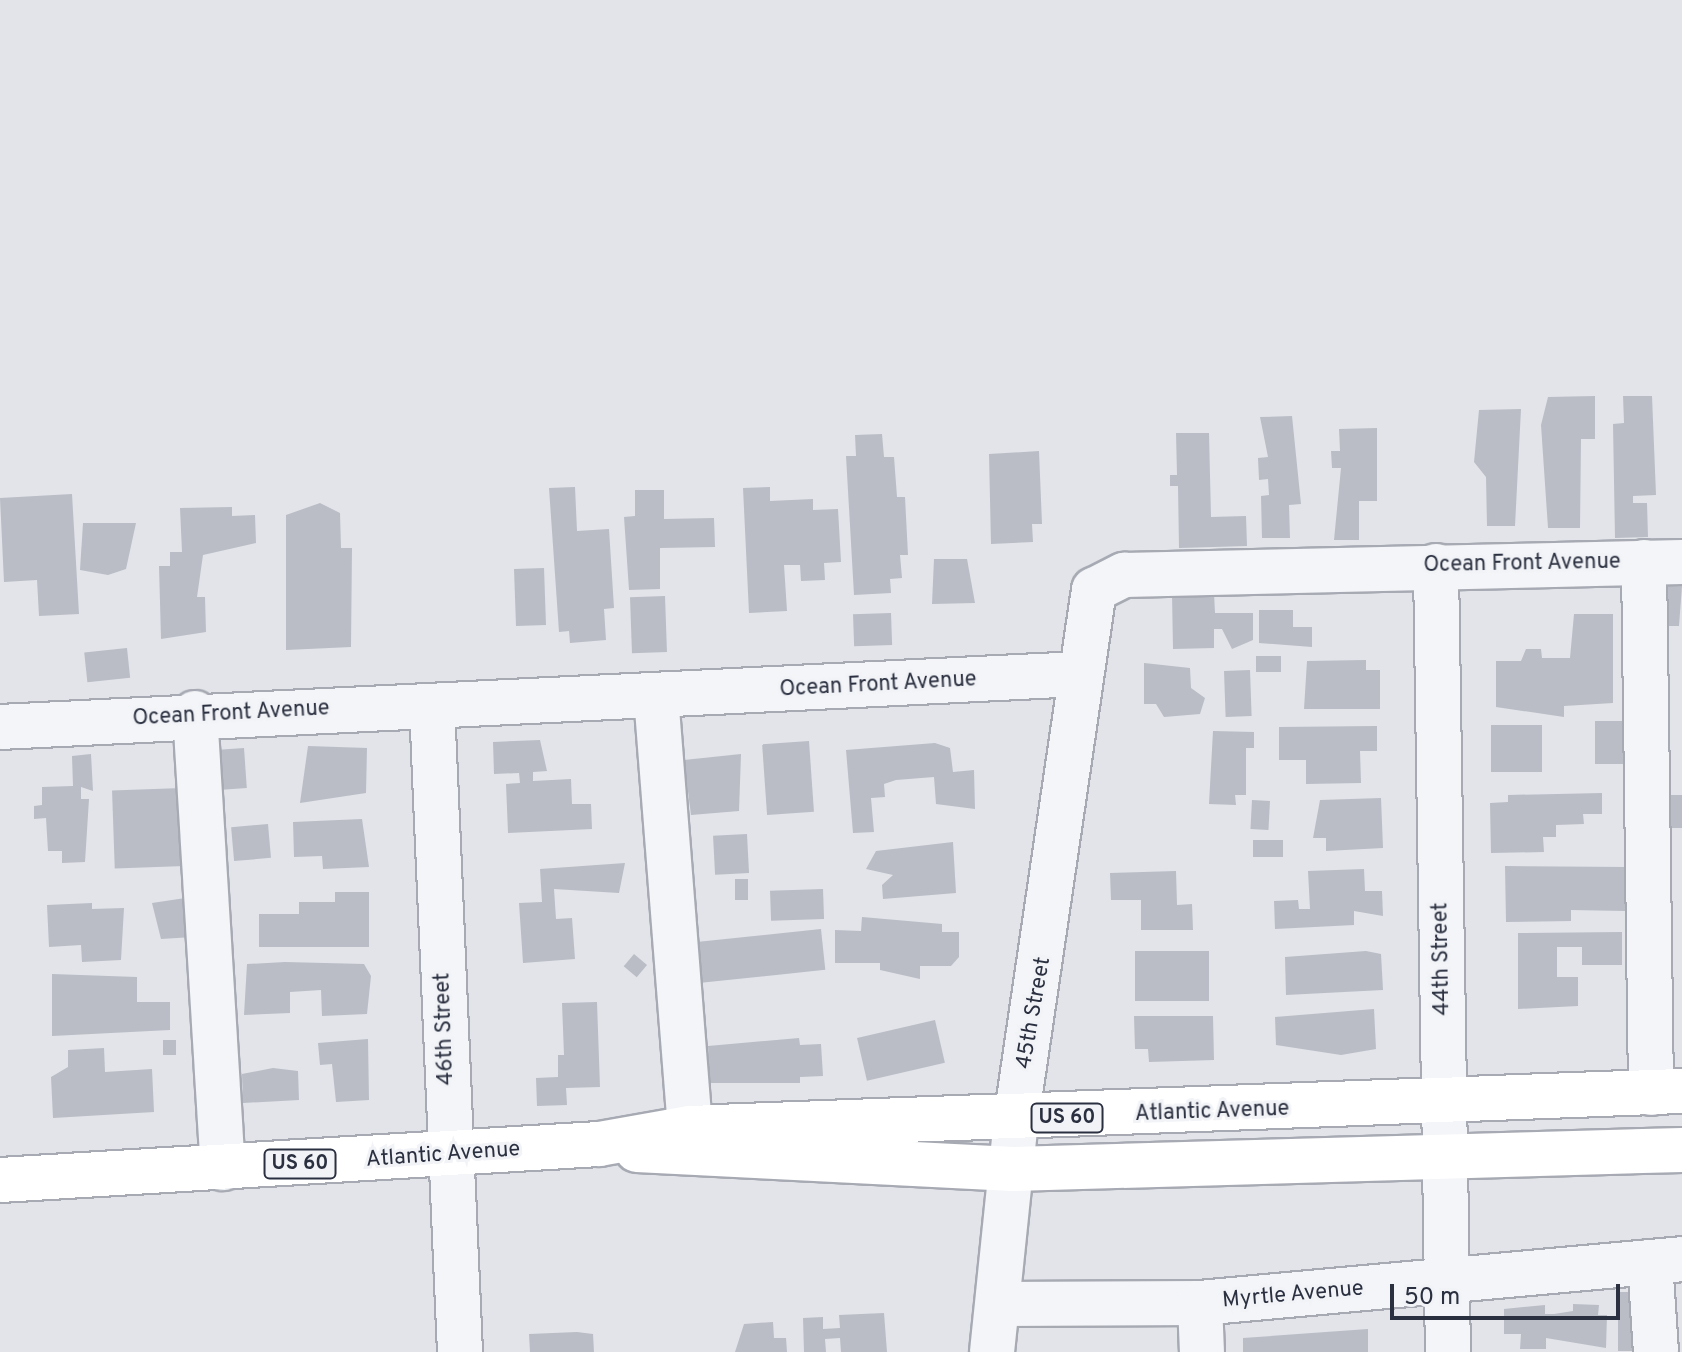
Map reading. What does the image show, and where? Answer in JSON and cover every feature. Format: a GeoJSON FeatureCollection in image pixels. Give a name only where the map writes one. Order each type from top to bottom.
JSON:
{"type":"FeatureCollection","features":[{"type":"Feature","properties":{"kind":"highway","name":"Atlantic Avenue"},"geometry":{"type":"LineString","coordinates":[[0,1180],[599,1144],[690,1128],[1016,1120],[1666,1092]]}},
{"type":"Feature","properties":{"kind":"highway","name":"Atlantic Avenue"},"geometry":{"type":"LineString","coordinates":[[599,1144],[690,1158],[1013,1169],[1445,1162],[1682,1150]]}},
{"type":"Feature","properties":{"kind":"street","name":"Ocean Front Avenue"},"geometry":{"type":"LineString","coordinates":[[0,727],[195,713],[432,706],[1078,674],[1086,605],[1107,579],[1436,566],[1663,562]]}},
{"type":"Feature","properties":{"kind":"street"},"geometry":{"type":"LineString","coordinates":[[1663,562],[1666,1092]]}},
{"type":"Feature","properties":{"kind":"street","name":"44th Street"},"geometry":{"type":"LineString","coordinates":[[1436,566],[1448,1352]]}},
{"type":"Feature","properties":{"kind":"street","name":"45th Street"},"geometry":{"type":"LineString","coordinates":[[992,1352],[1000,1304],[1016,1120],[1048,932],[1078,674]]}},
{"type":"Feature","properties":{"kind":"street"},"geometry":{"type":"LineString","coordinates":[[656,696],[690,1128]]}},
{"type":"Feature","properties":{"kind":"street","name":"46th Street"},"geometry":{"type":"LineString","coordinates":[[432,706],[460,1352]]}},
{"type":"Feature","properties":{"kind":"street"},"geometry":{"type":"LineString","coordinates":[[195,713],[223,1168]]}},
{"type":"Feature","properties":{"kind":"street"},"geometry":{"type":"LineString","coordinates":[[1656,1352],[1666,1260]]}},
{"type":"Feature","properties":{"kind":"street","name":"Myrtle Avenue"},"geometry":{"type":"LineString","coordinates":[[1000,1304],[1200,1303],[1666,1260]]}},
{"type":"Feature","properties":{"kind":"street"},"geometry":{"type":"LineString","coordinates":[[1200,1303],[1202,1352]]}},
{"type":"Feature","properties":{"kind":"building"},"geometry":{"type":"Polygon","coordinates":[[[1595,396],[1595,439],[1581,439],[1580,528],[1548,528],[1541,425],[1548,397],[1595,396]]]}},
{"type":"Feature","properties":{"kind":"building"},"geometry":{"type":"Polygon","coordinates":[[[1623,396],[1652,396],[1656,495],[1633,496],[1633,503],[1647,503],[1648,537],[1615,538],[1613,424],[1624,423],[1623,396]]]}},
{"type":"Feature","properties":{"kind":"building"},"geometry":{"type":"Polygon","coordinates":[[[1521,409],[1515,526],[1487,526],[1486,477],[1474,462],[1479,410],[1521,409]]]}},
{"type":"Feature","properties":{"kind":"building"},"geometry":{"type":"Polygon","coordinates":[[[1292,416],[1301,504],[1289,505],[1290,538],[1262,538],[1261,496],[1269,495],[1268,479],[1259,480],[1258,458],[1268,457],[1260,417],[1292,416]]]}},
{"type":"Feature","properties":{"kind":"building"},"geometry":{"type":"Polygon","coordinates":[[[1377,428],[1377,501],[1359,501],[1359,540],[1334,540],[1341,468],[1332,468],[1331,451],[1340,451],[1339,429],[1377,428]]]}},
{"type":"Feature","properties":{"kind":"building"},"geometry":{"type":"Polygon","coordinates":[[[1176,433],[1209,433],[1211,517],[1246,516],[1247,546],[1179,548],[1178,486],[1170,486],[1170,475],[1177,475],[1176,433]]]}},
{"type":"Feature","properties":{"kind":"building"},"geometry":{"type":"Polygon","coordinates":[[[882,434],[884,457],[894,457],[897,497],[905,497],[908,555],[900,555],[902,578],[890,579],[891,593],[854,595],[846,456],[856,456],[855,435],[882,434]]]}},
{"type":"Feature","properties":{"kind":"building"},"geometry":{"type":"Polygon","coordinates":[[[1039,451],[1042,524],[1032,524],[1033,542],[991,544],[989,454],[1039,451]]]}},
{"type":"Feature","properties":{"kind":"building"},"geometry":{"type":"Polygon","coordinates":[[[575,487],[577,531],[609,529],[614,608],[604,609],[606,640],[570,643],[569,631],[559,632],[549,488],[575,487]]]}},
{"type":"Feature","properties":{"kind":"building"},"geometry":{"type":"Polygon","coordinates":[[[770,487],[770,501],[813,499],[813,510],[838,509],[841,562],[824,563],[825,580],[801,581],[800,565],[784,565],[787,611],[749,613],[743,488],[770,487]]]}},
{"type":"Feature","properties":{"kind":"building"},"geometry":{"type":"Polygon","coordinates":[[[635,490],[664,490],[664,519],[714,518],[715,547],[660,548],[660,589],[629,590],[624,517],[635,516],[635,490]]]}},
{"type":"Feature","properties":{"kind":"building"},"geometry":{"type":"Polygon","coordinates":[[[72,494],[79,614],[39,616],[37,580],[4,582],[0,498],[72,494]]]}},
{"type":"Feature","properties":{"kind":"building"},"geometry":{"type":"Polygon","coordinates":[[[320,503],[340,513],[341,548],[352,548],[351,647],[286,650],[286,515],[320,503]]]}},
{"type":"Feature","properties":{"kind":"building"},"geometry":{"type":"Polygon","coordinates":[[[232,507],[232,516],[255,515],[256,543],[203,555],[197,597],[205,597],[206,632],[161,639],[159,566],[170,566],[170,552],[182,552],[180,508],[232,507]]]}},
{"type":"Feature","properties":{"kind":"building"},"geometry":{"type":"Polygon","coordinates":[[[83,523],[136,523],[126,569],[108,575],[80,570],[83,523]]]}},
{"type":"Feature","properties":{"kind":"building"},"geometry":{"type":"Polygon","coordinates":[[[934,559],[967,559],[975,603],[932,604],[934,559]]]}},
{"type":"Feature","properties":{"kind":"building"},"geometry":{"type":"Polygon","coordinates":[[[544,568],[546,625],[516,626],[514,569],[544,568]]]}},
{"type":"Feature","properties":{"kind":"building"},"geometry":{"type":"Polygon","coordinates":[[[1664,586],[1682,586],[1679,626],[1667,626],[1664,618],[1664,586]]]}},
{"type":"Feature","properties":{"kind":"building"},"geometry":{"type":"Polygon","coordinates":[[[1214,593],[1215,613],[1253,613],[1253,640],[1232,649],[1222,629],[1214,629],[1214,648],[1173,649],[1172,594],[1214,593]]]}},
{"type":"Feature","properties":{"kind":"building"},"geometry":{"type":"Polygon","coordinates":[[[665,596],[667,652],[632,653],[630,597],[665,596]]]}},
{"type":"Feature","properties":{"kind":"building"},"geometry":{"type":"Polygon","coordinates":[[[1259,610],[1293,610],[1293,627],[1312,627],[1312,647],[1259,643],[1259,610]]]}},
{"type":"Feature","properties":{"kind":"building"},"geometry":{"type":"Polygon","coordinates":[[[891,613],[892,645],[854,646],[853,614],[891,613]]]}},
{"type":"Feature","properties":{"kind":"building"},"geometry":{"type":"Polygon","coordinates":[[[1574,614],[1613,614],[1613,703],[1564,706],[1564,717],[1496,707],[1496,661],[1521,661],[1526,649],[1541,649],[1542,658],[1570,658],[1574,614]]]}},
{"type":"Feature","properties":{"kind":"building"},"geometry":{"type":"Polygon","coordinates":[[[127,648],[130,678],[87,682],[84,652],[127,648]]]}},
{"type":"Feature","properties":{"kind":"building"},"geometry":{"type":"Polygon","coordinates":[[[1256,656],[1281,656],[1281,672],[1256,672],[1256,656]]]}},
{"type":"Feature","properties":{"kind":"building"},"geometry":{"type":"Polygon","coordinates":[[[1366,660],[1366,670],[1380,670],[1380,709],[1304,709],[1307,661],[1366,660]]]}},
{"type":"Feature","properties":{"kind":"building"},"geometry":{"type":"Polygon","coordinates":[[[1144,663],[1190,668],[1191,688],[1205,698],[1200,714],[1164,717],[1156,704],[1144,704],[1144,663]]]}},
{"type":"Feature","properties":{"kind":"building"},"geometry":{"type":"Polygon","coordinates":[[[1250,670],[1252,716],[1226,717],[1224,671],[1250,670]]]}},
{"type":"Feature","properties":{"kind":"building"},"geometry":{"type":"Polygon","coordinates":[[[1595,721],[1626,721],[1626,764],[1595,764],[1595,721]]]}},
{"type":"Feature","properties":{"kind":"building"},"geometry":{"type":"Polygon","coordinates":[[[1491,725],[1542,725],[1542,772],[1491,772],[1491,725]]]}},
{"type":"Feature","properties":{"kind":"building"},"geometry":{"type":"Polygon","coordinates":[[[1377,726],[1377,751],[1360,751],[1361,783],[1306,784],[1306,760],[1279,760],[1279,727],[1377,726]]]}},
{"type":"Feature","properties":{"kind":"building"},"geometry":{"type":"Polygon","coordinates":[[[1213,731],[1254,732],[1254,748],[1246,748],[1246,795],[1235,795],[1236,805],[1209,804],[1213,731]]]}},
{"type":"Feature","properties":{"kind":"building"},"geometry":{"type":"Polygon","coordinates":[[[540,740],[547,771],[533,772],[533,781],[571,779],[572,804],[591,804],[592,829],[508,833],[506,784],[520,783],[519,773],[494,774],[493,742],[540,740]]]}},
{"type":"Feature","properties":{"kind":"building"},"geometry":{"type":"Polygon","coordinates":[[[809,741],[814,812],[767,815],[762,744],[809,741]]]}},
{"type":"Feature","properties":{"kind":"building"},"geometry":{"type":"Polygon","coordinates":[[[935,743],[950,748],[953,772],[974,770],[975,809],[936,804],[934,777],[896,780],[884,784],[885,797],[871,798],[874,832],[853,833],[846,750],[935,743]]]}},
{"type":"Feature","properties":{"kind":"building"},"geometry":{"type":"Polygon","coordinates":[[[308,746],[367,748],[366,793],[300,803],[308,746]]]}},
{"type":"Feature","properties":{"kind":"building"},"geometry":{"type":"Polygon","coordinates":[[[244,748],[247,788],[215,790],[212,750],[244,748]]]}},
{"type":"Feature","properties":{"kind":"building"},"geometry":{"type":"Polygon","coordinates":[[[91,754],[93,791],[81,787],[81,799],[89,799],[85,862],[62,863],[62,851],[48,851],[46,818],[34,819],[34,806],[42,805],[42,787],[73,786],[72,756],[91,754]]]}},
{"type":"Feature","properties":{"kind":"building"},"geometry":{"type":"Polygon","coordinates":[[[741,754],[739,811],[691,815],[684,760],[741,754]]]}},
{"type":"Feature","properties":{"kind":"building"},"geometry":{"type":"Polygon","coordinates":[[[182,788],[185,866],[115,868],[112,790],[182,788]]]}},
{"type":"Feature","properties":{"kind":"building"},"geometry":{"type":"Polygon","coordinates":[[[1602,793],[1602,814],[1583,814],[1584,824],[1556,825],[1556,837],[1543,837],[1544,852],[1491,853],[1490,803],[1508,802],[1508,795],[1602,793]]]}},
{"type":"Feature","properties":{"kind":"building"},"geometry":{"type":"Polygon","coordinates":[[[1665,795],[1682,795],[1682,828],[1665,828],[1665,795]]]}},
{"type":"Feature","properties":{"kind":"building"},"geometry":{"type":"Polygon","coordinates":[[[1381,798],[1383,848],[1326,851],[1326,838],[1313,838],[1320,800],[1381,798]]]}},
{"type":"Feature","properties":{"kind":"building"},"geometry":{"type":"Polygon","coordinates":[[[1252,800],[1270,801],[1268,830],[1250,829],[1252,800]]]}},
{"type":"Feature","properties":{"kind":"building"},"geometry":{"type":"Polygon","coordinates":[[[362,819],[369,867],[323,869],[322,856],[294,857],[293,822],[362,819]]]}},
{"type":"Feature","properties":{"kind":"building"},"geometry":{"type":"Polygon","coordinates":[[[268,824],[271,858],[234,861],[231,827],[268,824]]]}},
{"type":"Feature","properties":{"kind":"building"},"geometry":{"type":"Polygon","coordinates":[[[747,834],[749,873],[715,875],[713,836],[747,834]]]}},
{"type":"Feature","properties":{"kind":"building"},"geometry":{"type":"Polygon","coordinates":[[[1253,840],[1283,840],[1283,857],[1253,857],[1253,840]]]}},
{"type":"Feature","properties":{"kind":"building"},"geometry":{"type":"Polygon","coordinates":[[[953,842],[956,893],[883,899],[882,885],[893,875],[866,869],[876,851],[953,842]]]}},
{"type":"Feature","properties":{"kind":"building"},"geometry":{"type":"Polygon","coordinates":[[[625,863],[619,893],[554,889],[556,919],[572,918],[575,959],[523,963],[519,903],[542,902],[540,869],[625,863]]]}},
{"type":"Feature","properties":{"kind":"building"},"geometry":{"type":"Polygon","coordinates":[[[1505,866],[1625,867],[1626,911],[1571,910],[1571,921],[1506,922],[1505,866]]]}},
{"type":"Feature","properties":{"kind":"building"},"geometry":{"type":"Polygon","coordinates":[[[1364,869],[1365,891],[1382,891],[1383,916],[1354,911],[1354,925],[1275,929],[1274,901],[1298,900],[1299,909],[1310,909],[1308,871],[1364,869]]]}},
{"type":"Feature","properties":{"kind":"building"},"geometry":{"type":"Polygon","coordinates":[[[1176,871],[1177,905],[1192,904],[1193,930],[1141,930],[1141,900],[1111,900],[1110,873],[1176,871]]]}},
{"type":"Feature","properties":{"kind":"building"},"geometry":{"type":"Polygon","coordinates":[[[735,879],[748,879],[748,900],[735,900],[735,879]]]}},
{"type":"Feature","properties":{"kind":"building"},"geometry":{"type":"Polygon","coordinates":[[[823,889],[824,919],[771,921],[770,891],[823,889]]]}},
{"type":"Feature","properties":{"kind":"building"},"geometry":{"type":"Polygon","coordinates":[[[335,892],[369,892],[369,947],[259,947],[259,914],[299,914],[299,902],[335,902],[335,892]]]}},
{"type":"Feature","properties":{"kind":"building"},"geometry":{"type":"Polygon","coordinates":[[[192,897],[193,937],[161,939],[152,903],[192,897]]]}},
{"type":"Feature","properties":{"kind":"building"},"geometry":{"type":"Polygon","coordinates":[[[92,903],[92,909],[124,908],[121,960],[82,962],[81,945],[49,947],[47,905],[92,903]]]}},
{"type":"Feature","properties":{"kind":"building"},"geometry":{"type":"Polygon","coordinates":[[[862,917],[942,924],[942,932],[959,932],[959,957],[951,966],[920,966],[920,979],[880,970],[880,963],[835,963],[835,930],[861,931],[862,917]]]}},
{"type":"Feature","properties":{"kind":"building"},"geometry":{"type":"Polygon","coordinates":[[[821,929],[825,970],[701,983],[697,942],[821,929]]]}},
{"type":"Feature","properties":{"kind":"building"},"geometry":{"type":"Polygon","coordinates":[[[1622,932],[1622,965],[1582,965],[1582,947],[1557,947],[1557,977],[1578,977],[1578,1006],[1518,1009],[1518,933],[1622,932]]]}},
{"type":"Feature","properties":{"kind":"building"},"geometry":{"type":"Polygon","coordinates":[[[1135,951],[1209,951],[1209,1001],[1135,1001],[1135,951]]]}},
{"type":"Feature","properties":{"kind":"building"},"geometry":{"type":"Polygon","coordinates":[[[1366,951],[1381,954],[1383,990],[1286,995],[1285,957],[1366,951]]]}},
{"type":"Feature","properties":{"kind":"building"},"geometry":{"type":"Polygon","coordinates":[[[634,954],[647,965],[637,977],[624,966],[634,954]]]}},
{"type":"Feature","properties":{"kind":"building"},"geometry":{"type":"Polygon","coordinates":[[[247,964],[364,964],[371,976],[367,1014],[322,1016],[321,990],[290,992],[290,1013],[244,1015],[247,964]]]}},
{"type":"Feature","properties":{"kind":"building"},"geometry":{"type":"Polygon","coordinates":[[[52,974],[137,977],[137,1002],[170,1002],[170,1030],[52,1036],[52,974]]]}},
{"type":"Feature","properties":{"kind":"building"},"geometry":{"type":"Polygon","coordinates":[[[597,1002],[600,1087],[566,1088],[567,1105],[537,1106],[536,1078],[558,1077],[558,1055],[564,1055],[562,1003],[597,1002]]]}},
{"type":"Feature","properties":{"kind":"building"},"geometry":{"type":"Polygon","coordinates":[[[1374,1009],[1376,1049],[1341,1055],[1276,1045],[1275,1017],[1374,1009]]]}},
{"type":"Feature","properties":{"kind":"building"},"geometry":{"type":"Polygon","coordinates":[[[1134,1016],[1213,1016],[1214,1060],[1149,1062],[1148,1049],[1135,1049],[1134,1016]]]}},
{"type":"Feature","properties":{"kind":"building"},"geometry":{"type":"Polygon","coordinates":[[[935,1020],[945,1063],[867,1081],[857,1038],[935,1020]]]}},
{"type":"Feature","properties":{"kind":"building"},"geometry":{"type":"Polygon","coordinates":[[[799,1038],[800,1045],[821,1044],[823,1076],[800,1077],[800,1083],[710,1083],[708,1046],[799,1038]]]}},
{"type":"Feature","properties":{"kind":"building"},"geometry":{"type":"Polygon","coordinates":[[[368,1039],[369,1100],[336,1102],[332,1064],[320,1065],[318,1043],[368,1039]]]}},
{"type":"Feature","properties":{"kind":"building"},"geometry":{"type":"Polygon","coordinates":[[[163,1040],[176,1040],[176,1055],[163,1055],[163,1040]]]}},
{"type":"Feature","properties":{"kind":"building"},"geometry":{"type":"Polygon","coordinates":[[[104,1048],[105,1072],[152,1069],[154,1112],[53,1118],[51,1077],[68,1067],[68,1050],[104,1048]]]}},
{"type":"Feature","properties":{"kind":"building"},"geometry":{"type":"Polygon","coordinates":[[[273,1068],[298,1071],[299,1100],[243,1103],[242,1074],[273,1068]]]}},
{"type":"Feature","properties":{"kind":"building"},"geometry":{"type":"Polygon","coordinates":[[[1618,1292],[1643,1292],[1643,1351],[1618,1351],[1618,1292]]]}},
{"type":"Feature","properties":{"kind":"building"},"geometry":{"type":"Polygon","coordinates":[[[1573,1304],[1599,1305],[1598,1315],[1607,1315],[1606,1348],[1546,1338],[1546,1349],[1520,1349],[1521,1334],[1504,1334],[1504,1309],[1545,1305],[1545,1314],[1554,1314],[1573,1311],[1573,1304]]]}},
{"type":"Feature","properties":{"kind":"building"},"geometry":{"type":"Polygon","coordinates":[[[884,1313],[887,1352],[841,1352],[840,1338],[825,1339],[826,1352],[804,1352],[803,1318],[823,1317],[823,1329],[840,1328],[839,1315],[884,1313]]]}},
{"type":"Feature","properties":{"kind":"building"},"geometry":{"type":"Polygon","coordinates":[[[773,1322],[774,1338],[786,1338],[787,1352],[735,1352],[744,1324],[773,1322]]]}},
{"type":"Feature","properties":{"kind":"building"},"geometry":{"type":"Polygon","coordinates":[[[1368,1329],[1368,1352],[1243,1352],[1243,1338],[1368,1329]]]}},
{"type":"Feature","properties":{"kind":"building"},"geometry":{"type":"Polygon","coordinates":[[[529,1334],[593,1334],[594,1352],[530,1352],[529,1334]]]}}]}
